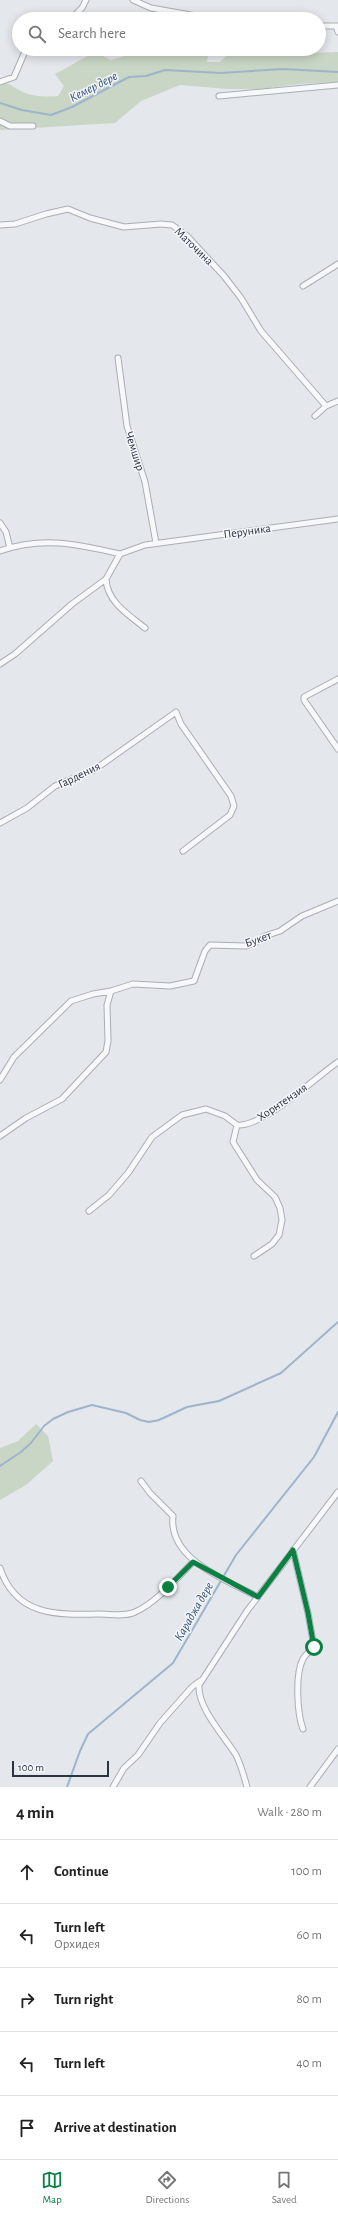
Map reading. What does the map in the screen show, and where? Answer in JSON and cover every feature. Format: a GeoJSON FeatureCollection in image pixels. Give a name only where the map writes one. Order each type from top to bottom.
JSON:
{"type":"FeatureCollection","features":[{"type":"Feature","properties":{"kind":"street"},"geometry":{"type":"LineString","coordinates":[[78,12],[86,0]]}},
{"type":"Feature","properties":{"kind":"street"},"geometry":{"type":"LineString","coordinates":[[133,0],[151,8],[174,12]]}},
{"type":"Feature","properties":{"kind":"street"},"geometry":{"type":"LineString","coordinates":[[326,26],[337,26],[338,32]]}},
{"type":"Feature","properties":{"kind":"street"},"geometry":{"type":"LineString","coordinates":[[0,82],[14,77],[23,56]]}},
{"type":"Feature","properties":{"kind":"street"},"geometry":{"type":"LineString","coordinates":[[219,96],[338,85]]}},
{"type":"Feature","properties":{"kind":"street"},"geometry":{"type":"LineString","coordinates":[[0,121],[10,126],[33,126]]}},
{"type":"Feature","properties":{"kind":"street","name":"Маточина"},"geometry":{"type":"LineString","coordinates":[[0,225],[15,224],[68,209],[90,218],[124,227],[161,224],[172,225],[187,236],[224,276],[241,298],[261,331],[313,394],[326,406]]}},
{"type":"Feature","properties":{"kind":"street"},"geometry":{"type":"LineString","coordinates":[[303,286],[338,264]]}},
{"type":"Feature","properties":{"kind":"street","name":"Чемшир"},"geometry":{"type":"LineString","coordinates":[[118,358],[127,426],[145,482],[156,543]]}},
{"type":"Feature","properties":{"kind":"street"},"geometry":{"type":"LineString","coordinates":[[315,416],[326,406],[338,401]]}},
{"type":"Feature","properties":{"kind":"street","name":"Перуника"},"geometry":{"type":"LineString","coordinates":[[120,554],[145,545],[156,543],[338,518]]}},
{"type":"Feature","properties":{"kind":"street"},"geometry":{"type":"LineString","coordinates":[[0,523],[6,532],[10,548]]}},
{"type":"Feature","properties":{"kind":"street"},"geometry":{"type":"LineString","coordinates":[[0,552],[10,548],[58,541],[120,554],[106,579],[72,604],[15,654],[0,664]]}},
{"type":"Feature","properties":{"kind":"street"},"geometry":{"type":"LineString","coordinates":[[106,579],[109,594],[117,604],[146,628]]}},
{"type":"Feature","properties":{"kind":"street"},"geometry":{"type":"LineString","coordinates":[[338,679],[304,697],[304,700],[338,748]]}},
{"type":"Feature","properties":{"kind":"street","name":"Гардения"},"geometry":{"type":"LineString","coordinates":[[0,823],[27,808],[55,786],[94,770],[176,712],[181,724],[231,796],[234,806],[230,815],[183,851]]}},
{"type":"Feature","properties":{"kind":"street","name":"Букет"},"geometry":{"type":"LineString","coordinates":[[111,991],[133,984],[170,986],[194,981],[205,951],[210,945],[246,946],[265,936],[280,931],[302,916],[338,901]]}},
{"type":"Feature","properties":{"kind":"street"},"geometry":{"type":"LineString","coordinates":[[0,1080],[14,1057],[71,1001],[92,994],[111,991],[107,1005],[108,1041],[106,1052],[62,1099],[26,1118],[0,1136]]}},
{"type":"Feature","properties":{"kind":"street","name":"Хорнтензия"},"geometry":{"type":"LineString","coordinates":[[237,1124],[243,1125],[258,1120],[287,1101],[338,1062]]}},
{"type":"Feature","properties":{"kind":"street"},"geometry":{"type":"LineString","coordinates":[[89,1211],[109,1195],[128,1172],[152,1137],[182,1115],[206,1109],[225,1116],[237,1124],[233,1142],[257,1180],[274,1197],[280,1208],[282,1220],[279,1235],[272,1244],[254,1256]]}},
{"type":"Feature","properties":{"kind":"street"},"geometry":{"type":"LineString","coordinates":[[142,1481],[150,1493],[173,1516],[172,1523],[178,1541],[193,1562],[258,1597]]}},
{"type":"Feature","properties":{"kind":"street"},"geometry":{"type":"LineString","coordinates":[[113,1787],[124,1768],[138,1755],[160,1723],[192,1686],[200,1680],[247,1611],[338,1492]]}},
{"type":"Feature","properties":{"kind":"street"},"geometry":{"type":"LineString","coordinates":[[293,1550],[308,1613],[314,1647],[303,1659],[299,1681],[298,1709],[303,1728]]}},
{"type":"Feature","properties":{"kind":"street"},"geometry":{"type":"LineString","coordinates":[[0,1568],[16,1596],[29,1605],[46,1612],[63,1615],[123,1614],[141,1609],[168,1587],[193,1562]]}},
{"type":"Feature","properties":{"kind":"street"},"geometry":{"type":"LineString","coordinates":[[200,1680],[198,1689],[202,1700],[216,1726],[236,1756],[247,1787]]}},
{"type":"Feature","properties":{"kind":"street"},"geometry":{"type":"LineString","coordinates":[[310,1787],[338,1749]]}},
{"type":"Feature","properties":{"kind":"green space"},"geometry":{"type":"Polygon","coordinates":[[[326,52],[338,52],[338,82],[299,84],[260,89],[227,89],[180,85],[141,101],[115,123],[0,130],[0,82],[6,83],[23,92],[36,96],[58,96],[64,86],[55,74],[88,56],[103,56],[111,60],[125,56],[208,56],[207,62],[220,62],[226,56],[326,56],[326,52]]]}},
{"type":"Feature","properties":{"kind":"green space"},"geometry":{"type":"Polygon","coordinates":[[[36,1424],[48,1436],[53,1461],[26,1485],[0,1500],[0,1448],[18,1441],[36,1424]]]}},
{"type":"Feature","properties":{"kind":"waterway","name":"Кемер дере"},"geometry":{"type":"LineString","coordinates":[[0,103],[22,110],[51,115],[72,107],[129,77],[146,76],[165,70],[221,73],[283,69],[338,72]]}},
{"type":"Feature","properties":{"kind":"waterway"},"geometry":{"type":"LineString","coordinates":[[0,1466],[21,1452],[31,1443],[44,1426],[53,1419],[68,1412],[92,1405],[126,1413],[140,1420],[149,1422],[159,1420],[187,1407],[219,1401],[281,1373],[338,1322]]}},
{"type":"Feature","properties":{"kind":"waterway","name":"Караджа дере"},"geometry":{"type":"LineString","coordinates":[[67,1787],[88,1734],[173,1663],[236,1555],[314,1457],[338,1412]]}},
{"type":"Feature","properties":{"kind":"route"},"geometry":{"type":"LineString","coordinates":[[168,1587],[193,1562],[258,1597],[293,1550],[308,1613],[314,1647]]}}]}
